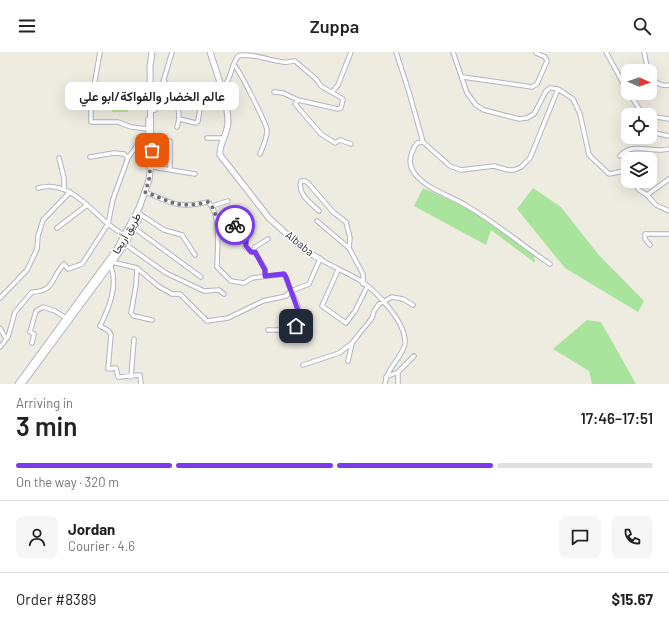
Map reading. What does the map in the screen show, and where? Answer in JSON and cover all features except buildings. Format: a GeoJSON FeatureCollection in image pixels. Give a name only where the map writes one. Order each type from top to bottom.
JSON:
{"type":"FeatureCollection","features":[{"type":"Feature","properties":{"kind":"main road","name":"طريق أريحا"},"geometry":{"type":"LineString","coordinates":[[22,384],[125,244],[140,214],[153,167],[150,66],[153,52]]}},
{"type":"Feature","properties":{"kind":"main road","name":"Albaba"},"geometry":{"type":"LineString","coordinates":[[210,52],[228,122],[224,138],[219,149],[220,155],[224,162],[270,218],[304,250],[320,259]]}},
{"type":"Feature","properties":{"kind":"main road","name":"طريق أريحا"},"geometry":{"type":"LineString","coordinates":[[18,384],[125,236],[135,218],[147,192],[151,163],[152,110]]}},
{"type":"Feature","properties":{"kind":"street"},"geometry":{"type":"LineString","coordinates":[[100,52],[91,102],[91,122],[118,122],[131,127],[148,129]]}},
{"type":"Feature","properties":{"kind":"street"},"geometry":{"type":"LineString","coordinates":[[152,110],[164,81],[172,52]]}},
{"type":"Feature","properties":{"kind":"street"},"geometry":{"type":"LineString","coordinates":[[221,90],[230,79],[238,56],[248,52],[264,55],[283,62],[295,61],[316,79],[321,86],[343,99],[340,109],[318,106],[298,100],[283,93],[274,92]]}},
{"type":"Feature","properties":{"kind":"street"},"geometry":{"type":"LineString","coordinates":[[333,92],[338,85],[351,52]]}},
{"type":"Feature","properties":{"kind":"street"},"geometry":{"type":"LineString","coordinates":[[396,52],[410,92],[423,142],[455,169],[473,169],[494,166],[514,170],[521,167],[530,158],[558,89]]}},
{"type":"Feature","properties":{"kind":"street"},"geometry":{"type":"LineString","coordinates":[[453,52],[463,77],[467,93],[476,105],[504,117],[519,120],[534,114],[546,91],[550,88],[558,89],[573,99],[578,107],[589,155],[609,174],[621,172]]}},
{"type":"Feature","properties":{"kind":"street"},"geometry":{"type":"LineString","coordinates":[[606,52],[621,79]]}},
{"type":"Feature","properties":{"kind":"street"},"geometry":{"type":"LineString","coordinates":[[644,52],[647,64]]}},
{"type":"Feature","properties":{"kind":"street"},"geometry":{"type":"LineString","coordinates":[[463,77],[468,76],[532,88],[537,84],[547,61],[545,57],[536,53]]}},
{"type":"Feature","properties":{"kind":"street"},"geometry":{"type":"LineString","coordinates":[[234,65],[239,69],[249,93],[265,123],[267,130],[265,143],[260,154]]}},
{"type":"Feature","properties":{"kind":"street"},"geometry":{"type":"LineString","coordinates":[[164,81],[172,90],[174,99],[179,108],[177,127]]}},
{"type":"Feature","properties":{"kind":"street"},"geometry":{"type":"LineString","coordinates":[[657,83],[663,86],[669,85]]}},
{"type":"Feature","properties":{"kind":"street"},"geometry":{"type":"LineString","coordinates":[[179,119],[196,123],[198,121],[203,91]]}},
{"type":"Feature","properties":{"kind":"street"},"geometry":{"type":"LineString","coordinates":[[298,100],[295,104],[321,134],[335,143],[340,140],[351,144]]}},
{"type":"Feature","properties":{"kind":"street"},"geometry":{"type":"LineString","coordinates":[[657,117],[669,119]]}},
{"type":"Feature","properties":{"kind":"street"},"geometry":{"type":"LineString","coordinates":[[0,348],[6,339],[15,312],[23,301],[32,292],[39,292],[49,287],[64,264],[68,268],[82,264],[108,224],[113,199],[128,158],[143,137],[148,136],[148,119],[151,118]]}},
{"type":"Feature","properties":{"kind":"street"},"geometry":{"type":"LineString","coordinates":[[657,133],[669,136]]}},
{"type":"Feature","properties":{"kind":"street"},"geometry":{"type":"LineString","coordinates":[[207,138],[224,138]]}},
{"type":"Feature","properties":{"kind":"street"},"geometry":{"type":"LineString","coordinates":[[170,141],[170,169]]}},
{"type":"Feature","properties":{"kind":"street"},"geometry":{"type":"LineString","coordinates":[[423,142],[417,143],[413,149],[410,162],[414,173],[422,181],[433,189],[467,205],[550,264]]}},
{"type":"Feature","properties":{"kind":"street"},"geometry":{"type":"LineString","coordinates":[[620,156],[625,151],[633,149],[669,150]]}},
{"type":"Feature","properties":{"kind":"street"},"geometry":{"type":"LineString","coordinates":[[90,157],[114,152],[124,154],[128,158]]}},
{"type":"Feature","properties":{"kind":"street"},"geometry":{"type":"LineString","coordinates":[[59,158],[64,178],[64,190]]}},
{"type":"Feature","properties":{"kind":"street"},"geometry":{"type":"LineString","coordinates":[[153,167],[195,174]]}},
{"type":"Feature","properties":{"kind":"street"},"geometry":{"type":"LineString","coordinates":[[647,195],[669,179]]}},
{"type":"Feature","properties":{"kind":"street"},"geometry":{"type":"LineString","coordinates":[[319,210],[306,199],[301,190],[301,181],[308,183],[333,212],[346,222],[350,238],[349,248]]}},
{"type":"Feature","properties":{"kind":"street"},"geometry":{"type":"LineString","coordinates":[[38,188],[56,187],[70,192],[108,224],[125,236]]}},
{"type":"Feature","properties":{"kind":"street"},"geometry":{"type":"LineString","coordinates":[[637,188],[647,195],[656,205],[669,211]]}},
{"type":"Feature","properties":{"kind":"street"},"geometry":{"type":"LineString","coordinates":[[0,298],[27,270],[37,249],[38,236],[43,220],[70,192]]}},
{"type":"Feature","properties":{"kind":"street"},"geometry":{"type":"LineString","coordinates":[[147,192],[180,206],[208,202],[212,206],[217,219],[217,268],[231,281],[244,282],[252,278],[284,274],[298,306],[301,321],[290,329],[268,330]]}},
{"type":"Feature","properties":{"kind":"street"},"geometry":{"type":"LineString","coordinates":[[212,206],[228,201]]}},
{"type":"Feature","properties":{"kind":"street"},"geometry":{"type":"LineString","coordinates":[[57,228],[87,205]]}},
{"type":"Feature","properties":{"kind":"street"},"geometry":{"type":"LineString","coordinates":[[140,214],[164,230],[182,235],[195,255]]}},
{"type":"Feature","properties":{"kind":"street"},"geometry":{"type":"LineString","coordinates":[[217,219],[224,219],[246,233],[246,246],[259,259],[265,270],[265,276]]}},
{"type":"Feature","properties":{"kind":"street"},"geometry":{"type":"LineString","coordinates":[[317,221],[349,248],[363,274],[363,284]]}},
{"type":"Feature","properties":{"kind":"street"},"geometry":{"type":"LineString","coordinates":[[134,228],[201,277]]}},
{"type":"Feature","properties":{"kind":"street"},"geometry":{"type":"LineString","coordinates":[[650,245],[645,239],[645,234],[669,234]]}},
{"type":"Feature","properties":{"kind":"street"},"geometry":{"type":"LineString","coordinates":[[253,252],[256,247],[268,239]]}},
{"type":"Feature","properties":{"kind":"street"},"geometry":{"type":"LineString","coordinates":[[125,244],[166,273],[204,291],[219,290],[224,294]]}},
{"type":"Feature","properties":{"kind":"street"},"geometry":{"type":"LineString","coordinates":[[320,259],[367,287],[397,318],[402,328],[405,342],[386,377],[385,384]]}},
{"type":"Feature","properties":{"kind":"street","name":"Albaba"},"geometry":{"type":"LineString","coordinates":[[137,268],[158,286],[172,294],[180,294],[207,321],[228,318],[263,301],[286,296],[291,291],[309,284],[320,259]]}},
{"type":"Feature","properties":{"kind":"street"},"geometry":{"type":"LineString","coordinates":[[141,384],[140,375],[118,377],[116,368],[108,369],[111,336],[108,331],[100,326],[112,295],[113,272],[111,264],[137,268],[136,285],[131,313],[134,316],[152,320]]}},
{"type":"Feature","properties":{"kind":"street"},"geometry":{"type":"LineString","coordinates":[[338,270],[322,306],[346,323],[354,312],[367,287]]}},
{"type":"Feature","properties":{"kind":"street"},"geometry":{"type":"LineString","coordinates":[[303,365],[339,353],[352,343],[382,301],[392,297],[403,299],[412,305]]}},
{"type":"Feature","properties":{"kind":"street"},"geometry":{"type":"LineString","coordinates":[[32,343],[34,334],[30,332],[36,311],[43,307],[55,311],[66,318]]}},
{"type":"Feature","properties":{"kind":"street"},"geometry":{"type":"LineString","coordinates":[[0,328],[6,339]]}},
{"type":"Feature","properties":{"kind":"street"},"geometry":{"type":"LineString","coordinates":[[131,377],[134,339]]}},
{"type":"Feature","properties":{"kind":"street"},"geometry":{"type":"LineString","coordinates":[[348,361],[352,343]]}},
{"type":"Feature","properties":{"kind":"street"},"geometry":{"type":"LineString","coordinates":[[398,384],[398,372],[401,367],[414,356]]}},
{"type":"Feature","properties":{"kind":"street"},"geometry":{"type":"LineString","coordinates":[[386,377],[398,372]]}},
{"type":"Feature","properties":{"kind":"green space"},"geometry":{"type":"Polygon","coordinates":[[[112,104],[128,104],[128,112],[112,112],[112,104]]]}},
{"type":"Feature","properties":{"kind":"green space"},"geometry":{"type":"Polygon","coordinates":[[[423,188],[479,213],[534,252],[535,263],[491,230],[486,245],[414,206],[423,188]]]}},
{"type":"Feature","properties":{"kind":"green space"},"geometry":{"type":"Polygon","coordinates":[[[533,188],[561,207],[598,254],[644,301],[638,312],[565,268],[517,209],[533,188]]]}},
{"type":"Feature","properties":{"kind":"green space"},"geometry":{"type":"Polygon","coordinates":[[[587,320],[601,322],[636,384],[592,384],[589,371],[553,349],[587,320]]]}},
{"type":"Feature","properties":{"kind":"way so far"},"geometry":{"type":"LineString","coordinates":[[152,150],[149,180],[145,192],[180,206],[197,205],[208,202],[212,206],[217,219],[224,219],[235,225]]}},
{"type":"Feature","properties":{"kind":"place","name":"عالم الخضار والفواكة/ابو علي"},"geometry":{"type":"Point","coordinates":[152,150]}},
{"type":"Feature","properties":{"kind":"route"},"geometry":{"type":"LineString","coordinates":[[235,225],[246,233],[247,249],[251,252],[255,252],[265,270],[265,276],[284,274],[286,277],[298,306],[301,321],[296,326]]}}]}
